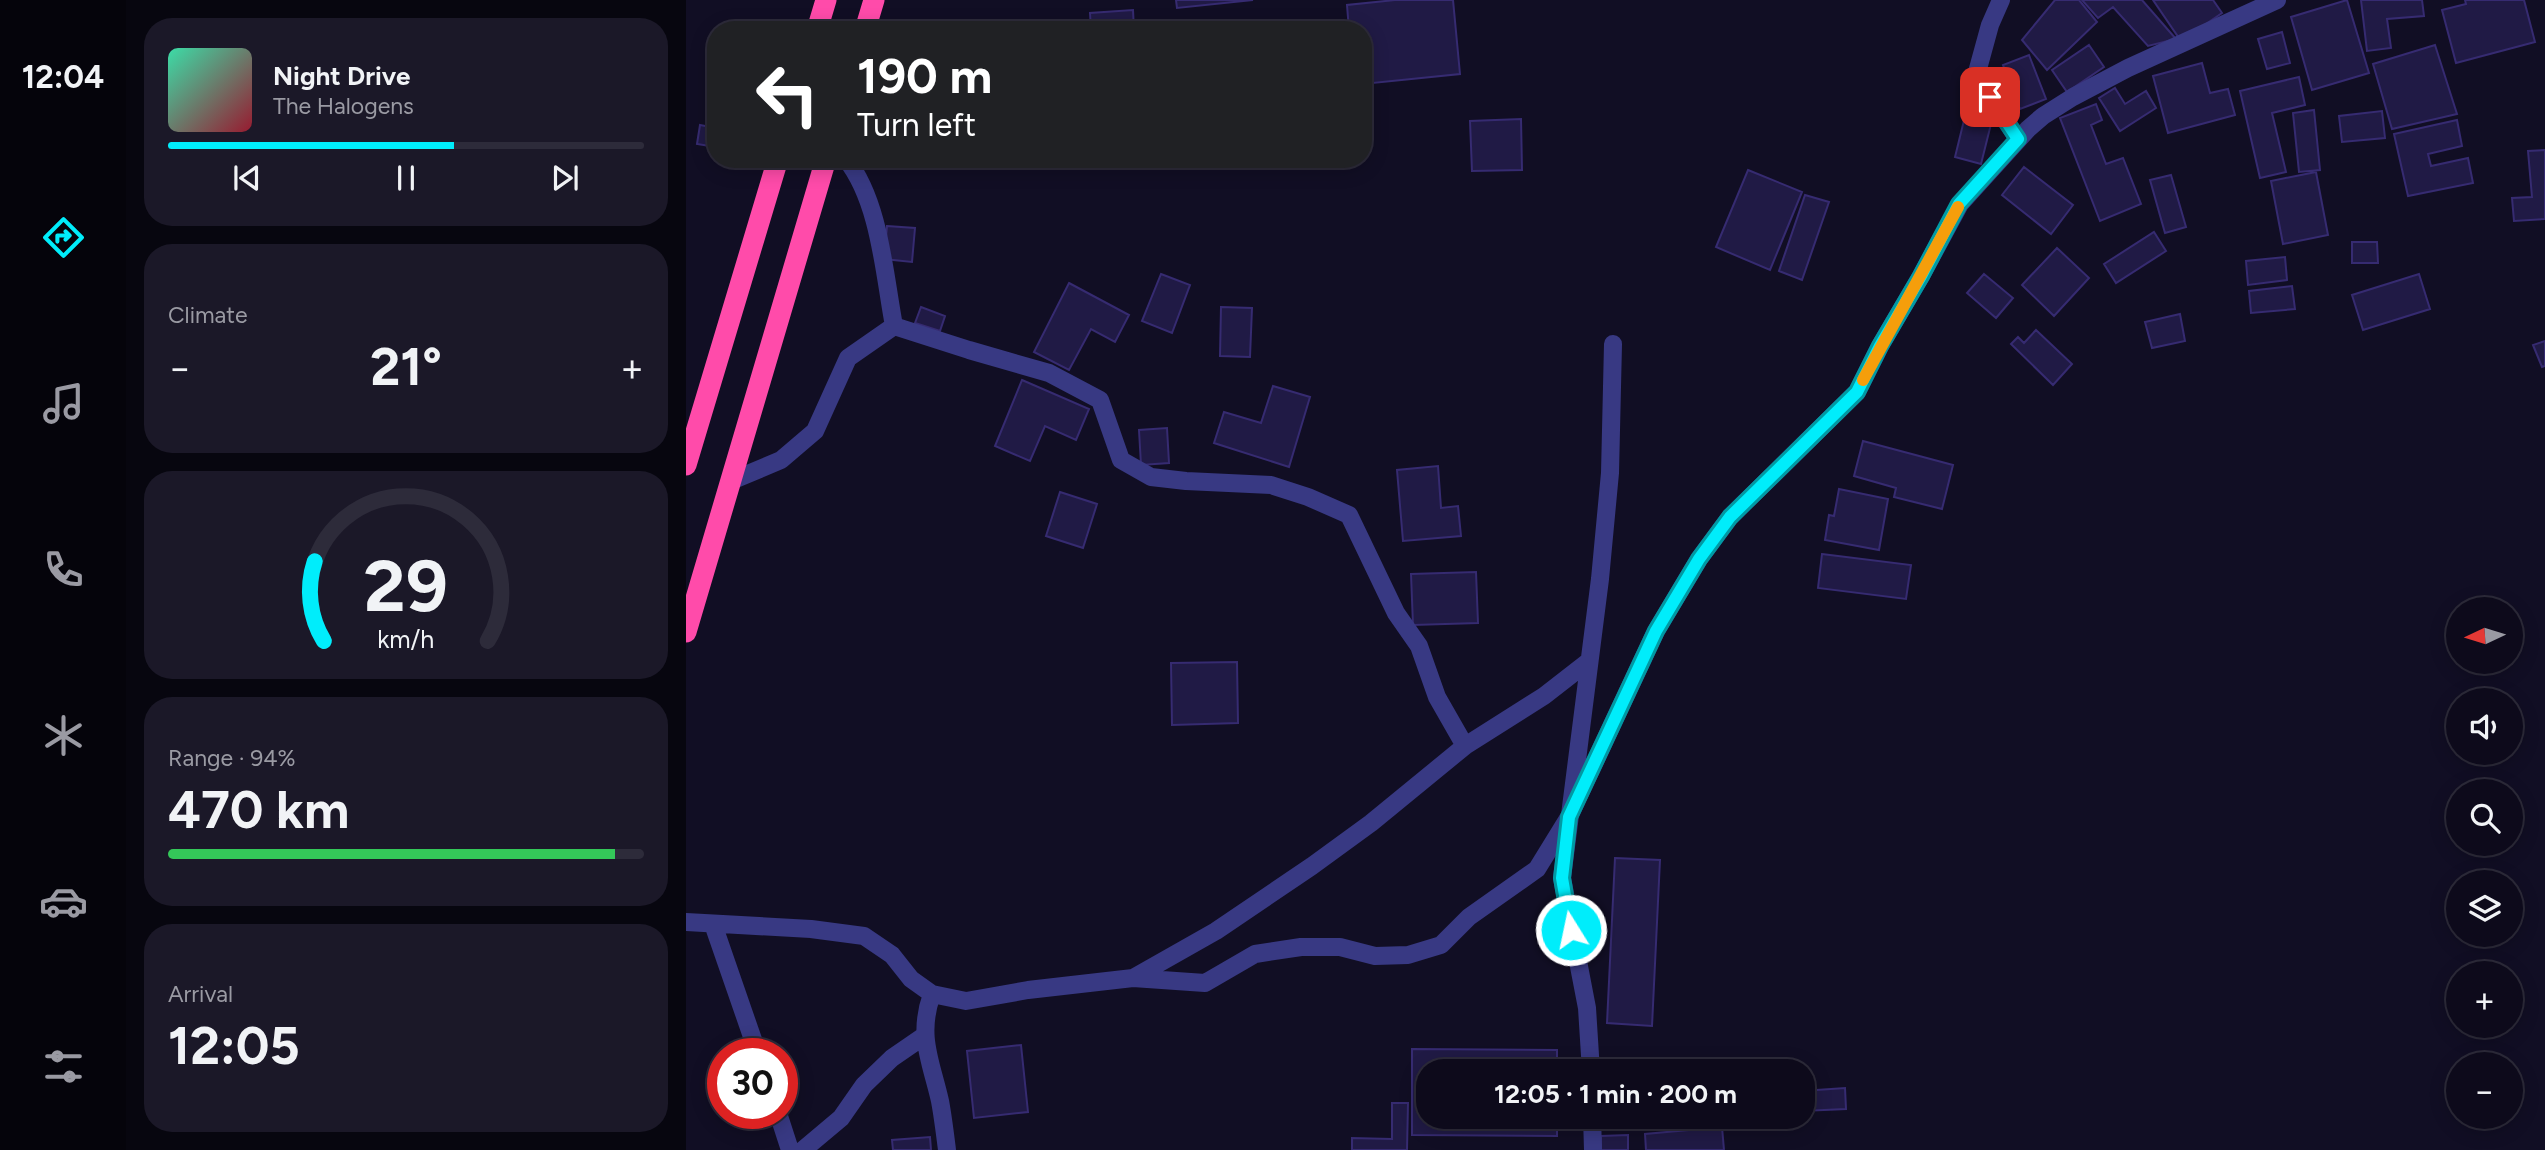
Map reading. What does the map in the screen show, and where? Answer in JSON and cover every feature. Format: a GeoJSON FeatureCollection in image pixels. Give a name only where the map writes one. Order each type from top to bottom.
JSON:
{"type":"FeatureCollection","features":[{"type":"Feature","properties":{"kind":"highway"},"geometry":{"type":"LineString","coordinates":[[820,21],[826,0]]}},
{"type":"Feature","properties":{"kind":"highway"},"geometry":{"type":"LineString","coordinates":[[868,21],[874,0]]}},
{"type":"Feature","properties":{"kind":"highway"},"geometry":{"type":"LineString","coordinates":[[686,465],[775,168]]}},
{"type":"Feature","properties":{"kind":"highway"},"geometry":{"type":"LineString","coordinates":[[686,632],[823,168]]}},
{"type":"Feature","properties":{"kind":"street"},"geometry":{"type":"LineString","coordinates":[[2001,0],[1990,25],[1976,76],[2018,139]]}},
{"type":"Feature","properties":{"kind":"street"},"geometry":{"type":"LineString","coordinates":[[2229,0],[2242,15]]}},
{"type":"Feature","properties":{"kind":"street"},"geometry":{"type":"LineString","coordinates":[[686,922],[811,929],[864,936],[892,956],[911,979],[932,994],[966,1001],[1028,990],[1133,978],[1205,983],[1255,954],[1301,947],[1340,947],[1375,956],[1408,955],[1441,946],[1469,917],[1537,869],[1569,817],[1656,631],[1699,559],[1730,517],[1857,392],[1959,204],[2018,139],[2043,116],[2128,68],[2277,0]]}},
{"type":"Feature","properties":{"kind":"street"},"geometry":{"type":"LineString","coordinates":[[853,168],[873,213],[894,326]]}},
{"type":"Feature","properties":{"kind":"street"},"geometry":{"type":"LineString","coordinates":[[731,481],[781,460],[814,431],[848,358],[894,326]]}},
{"type":"Feature","properties":{"kind":"street"},"geometry":{"type":"LineString","coordinates":[[894,326],[969,351],[1049,373],[1100,400],[1121,460],[1151,477],[1270,485],[1308,497],[1349,515],[1396,613],[1419,646],[1437,697],[1465,746]]}},
{"type":"Feature","properties":{"kind":"street"},"geometry":{"type":"LineString","coordinates":[[1590,1059],[1587,1008],[1562,878],[1610,473],[1613,344]]}},
{"type":"Feature","properties":{"kind":"street"},"geometry":{"type":"LineString","coordinates":[[1133,978],[1216,931],[1312,866],[1371,823],[1465,746],[1544,696],[1589,661]]}},
{"type":"Feature","properties":{"kind":"street"},"geometry":{"type":"LineString","coordinates":[[713,924],[752,1038]]}},
{"type":"Feature","properties":{"kind":"street"},"geometry":{"type":"LineString","coordinates":[[932,994],[925,1012],[924,1036],[940,1103],[947,1150]]}},
{"type":"Feature","properties":{"kind":"street"},"geometry":{"type":"LineString","coordinates":[[803,1150],[841,1118],[864,1085],[892,1058],[924,1036]]}},
{"type":"Feature","properties":{"kind":"street"},"geometry":{"type":"LineString","coordinates":[[783,1129],[790,1150]]}},
{"type":"Feature","properties":{"kind":"street"},"geometry":{"type":"LineString","coordinates":[[1592,1129],[1593,1150]]}},
{"type":"Feature","properties":{"kind":"building"},"geometry":{"type":"Polygon","coordinates":[[[1176,0],[1253,0],[1177,8],[1176,0]]]}},
{"type":"Feature","properties":{"kind":"building"},"geometry":{"type":"Polygon","coordinates":[[[1395,0],[1453,0],[1460,74],[1372,83],[1372,21],[1348,21],[1347,5],[1395,0]]]}},
{"type":"Feature","properties":{"kind":"building"},"geometry":{"type":"Polygon","coordinates":[[[2055,0],[2079,0],[2097,22],[2047,70],[2022,40],[2055,0]]]}},
{"type":"Feature","properties":{"kind":"building"},"geometry":{"type":"Polygon","coordinates":[[[2082,0],[2142,0],[2176,39],[2148,46],[2113,7],[2098,18],[2082,0]]]}},
{"type":"Feature","properties":{"kind":"building"},"geometry":{"type":"Polygon","coordinates":[[[2153,0],[2213,0],[2222,13],[2181,41],[2153,0]]]}},
{"type":"Feature","properties":{"kind":"building"},"geometry":{"type":"Polygon","coordinates":[[[2347,0],[2369,73],[2312,90],[2291,17],[2347,0]]]}},
{"type":"Feature","properties":{"kind":"building"},"geometry":{"type":"Polygon","coordinates":[[[2361,0],[2422,0],[2424,16],[2387,19],[2391,48],[2367,51],[2361,0]]]}},
{"type":"Feature","properties":{"kind":"building"},"geometry":{"type":"Polygon","coordinates":[[[2465,0],[2524,0],[2535,42],[2456,63],[2442,10],[2466,4],[2465,0]]]}},
{"type":"Feature","properties":{"kind":"building"},"geometry":{"type":"Polygon","coordinates":[[[1133,10],[1134,21],[1090,21],[1090,13],[1133,10]]]}},
{"type":"Feature","properties":{"kind":"building"},"geometry":{"type":"Polygon","coordinates":[[[2282,32],[2290,63],[2267,69],[2258,39],[2282,32]]]}},
{"type":"Feature","properties":{"kind":"building"},"geometry":{"type":"Polygon","coordinates":[[[2089,45],[2104,67],[2067,92],[2052,70],[2089,45]]]}},
{"type":"Feature","properties":{"kind":"building"},"geometry":{"type":"Polygon","coordinates":[[[2435,45],[2457,114],[2392,129],[2373,64],[2435,45]]]}},
{"type":"Feature","properties":{"kind":"building"},"geometry":{"type":"Polygon","coordinates":[[[2029,55],[2046,99],[2020,109],[2003,65],[2029,55]]]}},
{"type":"Feature","properties":{"kind":"building"},"geometry":{"type":"Polygon","coordinates":[[[2202,63],[2210,93],[2228,89],[2235,115],[2168,133],[2153,76],[2202,63]]]}},
{"type":"Feature","properties":{"kind":"building"},"geometry":{"type":"Polygon","coordinates":[[[2299,77],[2305,105],[2272,113],[2286,172],[2260,178],[2240,91],[2299,77]]]}},
{"type":"Feature","properties":{"kind":"building"},"geometry":{"type":"Polygon","coordinates":[[[2115,88],[2125,104],[2146,91],[2156,108],[2120,131],[2099,98],[2115,88]]]}},
{"type":"Feature","properties":{"kind":"building"},"geometry":{"type":"Polygon","coordinates":[[[2096,104],[2102,120],[2091,125],[2106,164],[2123,158],[2141,204],[2100,221],[2060,118],[2096,104]]]}},
{"type":"Feature","properties":{"kind":"building"},"geometry":{"type":"Polygon","coordinates":[[[1967,108],[1993,116],[1981,164],[1955,157],[1967,108]]]}},
{"type":"Feature","properties":{"kind":"building"},"geometry":{"type":"Polygon","coordinates":[[[2314,110],[2320,170],[2299,172],[2293,113],[2314,110]]]}},
{"type":"Feature","properties":{"kind":"building"},"geometry":{"type":"Polygon","coordinates":[[[2382,111],[2385,138],[2342,142],[2339,116],[2382,111]]]}},
{"type":"Feature","properties":{"kind":"building"},"geometry":{"type":"Polygon","coordinates":[[[1521,119],[1522,170],[1472,171],[1470,121],[1521,119]]]}},
{"type":"Feature","properties":{"kind":"building"},"geometry":{"type":"Polygon","coordinates":[[[2457,120],[2462,146],[2428,154],[2431,166],[2468,158],[2473,183],[2408,196],[2394,134],[2457,120]]]}},
{"type":"Feature","properties":{"kind":"building"},"geometry":{"type":"Polygon","coordinates":[[[700,125],[707,126],[707,146],[697,144],[700,125]]]}},
{"type":"Feature","properties":{"kind":"building"},"geometry":{"type":"Polygon","coordinates":[[[2545,150],[2545,219],[2514,221],[2512,198],[2532,197],[2528,151],[2545,150]]]}},
{"type":"Feature","properties":{"kind":"building"},"geometry":{"type":"Polygon","coordinates":[[[2024,167],[2073,205],[2051,234],[2002,195],[2024,167]]]}},
{"type":"Feature","properties":{"kind":"building"},"geometry":{"type":"Polygon","coordinates":[[[1748,170],[1802,192],[1770,270],[1716,247],[1748,170]]]}},
{"type":"Feature","properties":{"kind":"building"},"geometry":{"type":"Polygon","coordinates":[[[2316,172],[2328,235],[2283,244],[2271,181],[2316,172]]]}},
{"type":"Feature","properties":{"kind":"building"},"geometry":{"type":"Polygon","coordinates":[[[2171,175],[2186,227],[2165,233],[2150,180],[2171,175]]]}},
{"type":"Feature","properties":{"kind":"building"},"geometry":{"type":"Polygon","coordinates":[[[1805,195],[1829,202],[1802,280],[1779,271],[1805,195]]]}},
{"type":"Feature","properties":{"kind":"building"},"geometry":{"type":"Polygon","coordinates":[[[887,226],[915,228],[912,262],[884,259],[887,226]]]}},
{"type":"Feature","properties":{"kind":"building"},"geometry":{"type":"Polygon","coordinates":[[[2154,232],[2166,251],[2116,283],[2104,264],[2154,232]]]}},
{"type":"Feature","properties":{"kind":"building"},"geometry":{"type":"Polygon","coordinates":[[[2352,242],[2377,242],[2378,263],[2352,263],[2352,242]]]}},
{"type":"Feature","properties":{"kind":"building"},"geometry":{"type":"Polygon","coordinates":[[[2057,248],[2089,278],[2054,316],[2022,285],[2057,248]]]}},
{"type":"Feature","properties":{"kind":"building"},"geometry":{"type":"Polygon","coordinates":[[[2285,257],[2287,280],[2248,285],[2246,261],[2285,257]]]}},
{"type":"Feature","properties":{"kind":"building"},"geometry":{"type":"Polygon","coordinates":[[[1161,274],[1190,285],[1172,333],[1142,321],[1161,274]]]}},
{"type":"Feature","properties":{"kind":"building"},"geometry":{"type":"Polygon","coordinates":[[[1984,274],[2013,298],[1996,318],[1967,293],[1984,274]]]}},
{"type":"Feature","properties":{"kind":"building"},"geometry":{"type":"Polygon","coordinates":[[[2419,274],[2430,309],[2363,330],[2352,295],[2419,274]]]}},
{"type":"Feature","properties":{"kind":"building"},"geometry":{"type":"Polygon","coordinates":[[[1069,283],[1129,315],[1115,342],[1091,329],[1069,370],[1034,352],[1069,283]]]}},
{"type":"Feature","properties":{"kind":"building"},"geometry":{"type":"Polygon","coordinates":[[[2292,286],[2295,309],[2251,313],[2249,291],[2292,286]]]}},
{"type":"Feature","properties":{"kind":"building"},"geometry":{"type":"Polygon","coordinates":[[[921,307],[945,316],[940,331],[915,323],[921,307]]]}},
{"type":"Feature","properties":{"kind":"building"},"geometry":{"type":"Polygon","coordinates":[[[1221,307],[1252,308],[1250,357],[1220,356],[1221,307]]]}},
{"type":"Feature","properties":{"kind":"building"},"geometry":{"type":"Polygon","coordinates":[[[2180,314],[2185,341],[2152,348],[2145,322],[2180,314]]]}},
{"type":"Feature","properties":{"kind":"building"},"geometry":{"type":"Polygon","coordinates":[[[2036,330],[2072,364],[2053,385],[2011,344],[2018,337],[2024,343],[2036,330]]]}},
{"type":"Feature","properties":{"kind":"building"},"geometry":{"type":"Polygon","coordinates":[[[2545,341],[2545,366],[2542,367],[2533,345],[2545,341]]]}},
{"type":"Feature","properties":{"kind":"building"},"geometry":{"type":"Polygon","coordinates":[[[1022,380],[1089,409],[1076,440],[1045,426],[1030,461],[995,446],[1022,380]]]}},
{"type":"Feature","properties":{"kind":"building"},"geometry":{"type":"Polygon","coordinates":[[[1273,386],[1310,397],[1289,467],[1214,443],[1224,412],[1261,423],[1273,386]]]}},
{"type":"Feature","properties":{"kind":"building"},"geometry":{"type":"Polygon","coordinates":[[[1167,428],[1169,463],[1141,465],[1139,430],[1167,428]]]}},
{"type":"Feature","properties":{"kind":"building"},"geometry":{"type":"Polygon","coordinates":[[[1863,441],[1953,465],[1942,509],[1894,497],[1896,488],[1854,476],[1863,441]]]}},
{"type":"Feature","properties":{"kind":"building"},"geometry":{"type":"Polygon","coordinates":[[[1438,466],[1441,508],[1458,506],[1461,536],[1403,541],[1397,470],[1438,466]]]}},
{"type":"Feature","properties":{"kind":"building"},"geometry":{"type":"Polygon","coordinates":[[[1839,489],[1888,499],[1879,550],[1825,540],[1829,515],[1834,516],[1839,489]]]}},
{"type":"Feature","properties":{"kind":"building"},"geometry":{"type":"Polygon","coordinates":[[[1060,492],[1097,504],[1083,548],[1046,536],[1060,492]]]}},
{"type":"Feature","properties":{"kind":"building"},"geometry":{"type":"Polygon","coordinates":[[[1822,554],[1911,565],[1906,599],[1818,588],[1822,554]]]}},
{"type":"Feature","properties":{"kind":"building"},"geometry":{"type":"Polygon","coordinates":[[[1476,572],[1478,623],[1413,625],[1411,574],[1476,572]]]}},
{"type":"Feature","properties":{"kind":"building"},"geometry":{"type":"Polygon","coordinates":[[[1237,662],[1238,723],[1172,725],[1171,663],[1237,662]]]}},
{"type":"Feature","properties":{"kind":"building"},"geometry":{"type":"Polygon","coordinates":[[[1615,858],[1660,860],[1652,1026],[1607,1023],[1615,858]]]}},
{"type":"Feature","properties":{"kind":"building"},"geometry":{"type":"Polygon","coordinates":[[[1021,1045],[1028,1112],[974,1118],[967,1051],[1021,1045]]]}},
{"type":"Feature","properties":{"kind":"building"},"geometry":{"type":"Polygon","coordinates":[[[1412,1049],[1557,1050],[1557,1059],[1416,1059],[1416,1129],[1557,1129],[1557,1136],[1412,1135],[1412,1049]]]}},
{"type":"Feature","properties":{"kind":"building"},"geometry":{"type":"Polygon","coordinates":[[[1845,1088],[1846,1109],[1815,1110],[1815,1090],[1845,1088]]]}},
{"type":"Feature","properties":{"kind":"building"},"geometry":{"type":"Polygon","coordinates":[[[1392,1103],[1408,1103],[1407,1150],[1352,1150],[1352,1138],[1392,1139],[1392,1103]]]}},
{"type":"Feature","properties":{"kind":"building"},"geometry":{"type":"Polygon","coordinates":[[[1722,1129],[1724,1150],[1646,1150],[1645,1134],[1722,1129]]]}},
{"type":"Feature","properties":{"kind":"building"},"geometry":{"type":"Polygon","coordinates":[[[1628,1135],[1628,1150],[1601,1150],[1601,1136],[1628,1135]]]}},
{"type":"Feature","properties":{"kind":"building"},"geometry":{"type":"Polygon","coordinates":[[[930,1137],[931,1150],[893,1150],[892,1140],[930,1137]]]}},
{"type":"Feature","properties":{"kind":"slow traffic"},"geometry":{"type":"LineString","coordinates":[[1863,380],[1958,207]]}},
{"type":"Feature","properties":{"kind":"route"},"geometry":{"type":"LineString","coordinates":[[1571,930],[1562,878],[1569,817],[1656,631],[1699,559],[1730,517],[1857,392],[1959,204],[2018,139],[1990,97]]}}]}
